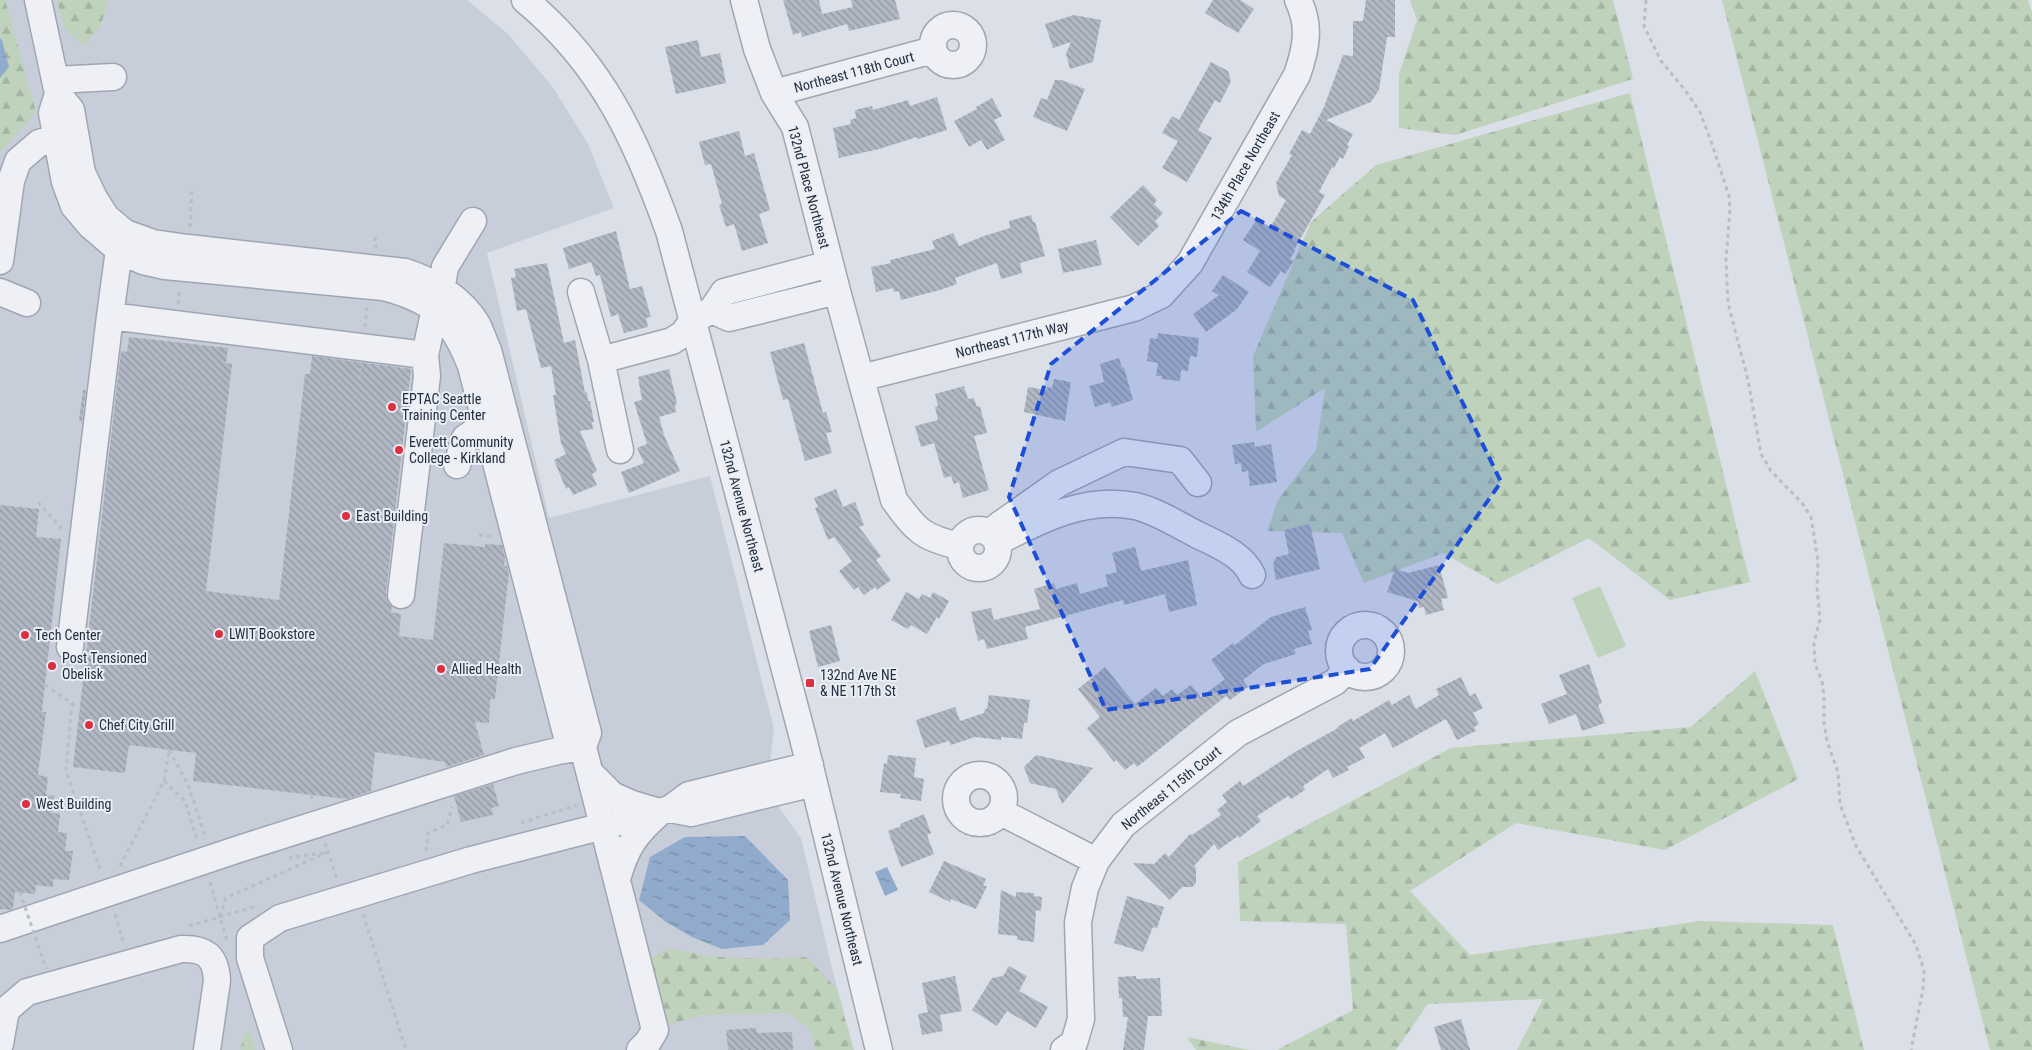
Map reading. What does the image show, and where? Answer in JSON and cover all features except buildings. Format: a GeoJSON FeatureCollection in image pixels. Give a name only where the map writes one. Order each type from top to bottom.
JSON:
{"type":"FeatureCollection","features":[{"type":"Feature","properties":{"kind":"street"},"geometry":{"type":"LineString","coordinates":[[38,0],[56,87],[71,110],[65,135],[65,182],[74,206],[91,226],[122,242],[153,243],[405,272],[425,278],[440,300],[462,306],[477,324],[488,350],[497,423],[541,563],[588,733],[583,747],[654,1030],[646,1047]]}},
{"type":"Feature","properties":{"kind":"street","name":"132nd Place Northeast"},"geometry":{"type":"LineString","coordinates":[[744,0],[757,49],[774,93],[795,127],[894,500],[912,524],[935,540],[960,546],[962,539],[968,533],[975,530],[982,530],[993,537]]}},
{"type":"Feature","properties":{"kind":"street","name":"134th Place Northeast"},"geometry":{"type":"LineString","coordinates":[[1162,294],[1190,263],[1297,75],[1306,48],[1306,28],[1298,0]]}},
{"type":"Feature","properties":{"kind":"street","name":"132nd Avenue Northeast"},"geometry":{"type":"LineString","coordinates":[[539,4],[604,87],[631,136],[651,181],[702,315],[879,1050]]}},
{"type":"Feature","properties":{"kind":"street","name":"Northeast 118th Court"},"geometry":{"type":"LineString","coordinates":[[774,93],[934,50]]}},
{"type":"Feature","properties":{"kind":"street"},"geometry":{"type":"LineString","coordinates":[[56,87],[113,77]]}},
{"type":"Feature","properties":{"kind":"street"},"geometry":{"type":"LineString","coordinates":[[65,135],[94,198],[122,242],[110,316],[70,647]]}},
{"type":"Feature","properties":{"kind":"street"},"geometry":{"type":"LineString","coordinates":[[0,261],[11,181],[18,161],[39,143],[65,135]]}},
{"type":"Feature","properties":{"kind":"street"},"geometry":{"type":"LineString","coordinates":[[401,595],[427,376],[425,355],[433,318],[440,300],[445,267],[473,221]]}},
{"type":"Feature","properties":{"kind":"street"},"geometry":{"type":"LineString","coordinates":[[601,360],[672,341],[683,334],[724,292],[830,264]]}},
{"type":"Feature","properties":{"kind":"street"},"geometry":{"type":"LineString","coordinates":[[702,315],[729,318],[837,291]]}},
{"type":"Feature","properties":{"kind":"street"},"geometry":{"type":"LineString","coordinates":[[0,292],[26,303]]}},
{"type":"Feature","properties":{"kind":"street"},"geometry":{"type":"LineString","coordinates":[[581,292],[601,360],[620,450]]}},
{"type":"Feature","properties":{"kind":"street","name":"Northeast 117th Way"},"geometry":{"type":"LineString","coordinates":[[861,378],[1134,308],[1162,294]]}},
{"type":"Feature","properties":{"kind":"street"},"geometry":{"type":"LineString","coordinates":[[110,316],[425,355]]}},
{"type":"Feature","properties":{"kind":"street"},"geometry":{"type":"LineString","coordinates":[[457,465],[465,438],[478,430],[497,423]]}},
{"type":"Feature","properties":{"kind":"street"},"geometry":{"type":"LineString","coordinates":[[993,537],[1059,484],[1124,452],[1180,460],[1198,483]]}},
{"type":"Feature","properties":{"kind":"street"},"geometry":{"type":"LineString","coordinates":[[993,537],[1064,510],[1091,505],[1136,506],[1226,548],[1247,566],[1252,575]]}},
{"type":"Feature","properties":{"kind":"street","name":"Northeast 115th Court"},"geometry":{"type":"LineString","coordinates":[[1069,1046],[1081,1019],[1078,922],[1085,888],[1096,861],[1123,825],[1238,733],[1335,682],[1347,669]]}},
{"type":"Feature","properties":{"kind":"street"},"geometry":{"type":"LineString","coordinates":[[0,929],[206,860],[516,761],[583,747]]}},
{"type":"Feature","properties":{"kind":"street"},"geometry":{"type":"LineString","coordinates":[[590,773],[612,795],[632,804],[665,810]]}},
{"type":"Feature","properties":{"kind":"street"},"geometry":{"type":"LineString","coordinates":[[617,879],[624,855],[642,828],[665,810],[690,795],[812,774]]}},
{"type":"Feature","properties":{"kind":"street"},"geometry":{"type":"LineString","coordinates":[[279,1050],[250,958],[250,938],[280,918],[471,860],[665,810]]}},
{"type":"Feature","properties":{"kind":"street"},"geometry":{"type":"LineString","coordinates":[[1001,812],[1096,861]]}},
{"type":"Feature","properties":{"kind":"street"},"geometry":{"type":"LineString","coordinates":[[0,1044],[6,1010],[27,992],[181,949],[196,949],[206,953],[216,969],[217,981],[207,1050]]}},
{"type":"Feature","properties":{"kind":"path"},"geometry":{"type":"LineString","coordinates":[[1646,0],[1644,26],[1661,61],[1700,112],[1728,196],[1730,209],[1726,260],[1728,303],[1748,380],[1761,454],[1771,471],[1802,503],[1811,517],[1818,562],[1817,588],[1820,619],[1814,643],[1815,664],[1822,681],[1824,723],[1827,741],[1838,772],[1840,804],[1856,846],[1916,945],[1924,970],[1923,989],[1912,1050]]}},
{"type":"Feature","properties":{"kind":"path"},"geometry":{"type":"LineString","coordinates":[[190,232],[192,189]]}},
{"type":"Feature","properties":{"kind":"path"},"geometry":{"type":"LineString","coordinates":[[38,502],[64,532]]}},
{"type":"Feature","properties":{"kind":"path"},"geometry":{"type":"LineString","coordinates":[[45,685],[76,706]]}},
{"type":"Feature","properties":{"kind":"path"},"geometry":{"type":"LineString","coordinates":[[72,703],[66,771],[104,879]]}},
{"type":"Feature","properties":{"kind":"path"},"geometry":{"type":"LineString","coordinates":[[134,839],[164,781],[169,750],[188,784],[220,918],[226,898],[328,852]]}},
{"type":"Feature","properties":{"kind":"path"},"geometry":{"type":"LineString","coordinates":[[164,781],[185,802],[206,860]]}},
{"type":"Feature","properties":{"kind":"path"},"geometry":{"type":"LineString","coordinates":[[426,852],[428,833],[448,825],[452,807]]}},
{"type":"Feature","properties":{"kind":"path"},"geometry":{"type":"LineString","coordinates":[[324,837],[337,880]]}},
{"type":"Feature","properties":{"kind":"path"},"geometry":{"type":"LineString","coordinates":[[282,859],[328,852]]}},
{"type":"Feature","properties":{"kind":"path"},"geometry":{"type":"LineString","coordinates":[[20,892],[46,969]]}},
{"type":"Feature","properties":{"kind":"path"},"geometry":{"type":"LineString","coordinates":[[361,908],[406,1050]]}},
{"type":"Feature","properties":{"kind":"path"},"geometry":{"type":"LineString","coordinates":[[114,912],[124,944]]}},
{"type":"Feature","properties":{"kind":"highlighted area"},"geometry":{"type":"Polygon","coordinates":[[[1241,211],[1413,300],[1501,482],[1370,669],[1106,710],[1009,497],[1051,364],[1241,211]]]}},
{"type":"Feature","properties":{"kind":"shaded area"},"geometry":{"type":"Polygon","coordinates":[[[0,0],[467,0],[508,34],[552,86],[588,144],[614,208],[487,253],[549,518],[710,476],[774,729],[770,763],[780,809],[801,838],[854,1050],[0,1050],[0,0]]]}},
{"type":"Feature","properties":{"kind":"green space"},"geometry":{"type":"Polygon","coordinates":[[[0,0],[5,0],[36,112],[0,153],[0,78],[9,67],[0,38],[0,0]]]}},
{"type":"Feature","properties":{"kind":"green space"},"geometry":{"type":"Polygon","coordinates":[[[57,0],[109,0],[100,27],[84,46],[64,27],[57,0]]]}},
{"type":"Feature","properties":{"kind":"green space"},"geometry":{"type":"Polygon","coordinates":[[[1410,0],[1613,0],[1633,79],[1455,135],[1399,128],[1399,74],[1417,20],[1410,0]]]}},
{"type":"Feature","properties":{"kind":"green space"},"geometry":{"type":"Polygon","coordinates":[[[1722,0],[2028,0],[2032,13],[2032,1050],[1990,1050],[1722,0]]]}},
{"type":"Feature","properties":{"kind":"green space"},"geometry":{"type":"Polygon","coordinates":[[[1630,93],[1750,582],[1670,600],[1589,538],[1498,584],[1443,553],[1364,583],[1342,533],[1267,531],[1278,500],[1316,450],[1325,388],[1256,432],[1253,356],[1311,222],[1376,165],[1630,93]]]}},
{"type":"Feature","properties":{"kind":"green space"},"geometry":{"type":"Polygon","coordinates":[[[1600,586],[1626,646],[1598,658],[1572,598],[1600,586]]]}},
{"type":"Feature","properties":{"kind":"green space"},"geometry":{"type":"Polygon","coordinates":[[[1755,671],[1798,779],[1665,850],[1516,823],[1410,891],[1470,955],[1700,921],[1833,925],[1864,1050],[1517,1050],[1543,999],[1428,1004],[1396,1050],[1277,1050],[1353,1010],[1346,924],[1240,921],[1238,862],[1451,748],[1691,727],[1755,671]]]}},
{"type":"Feature","properties":{"kind":"green space"},"geometry":{"type":"Polygon","coordinates":[[[671,948],[722,957],[772,959],[806,957],[837,989],[853,1050],[816,1050],[810,1030],[789,1013],[703,1015],[662,1026],[648,958],[671,948]]]}},
{"type":"Feature","properties":{"kind":"green space"},"geometry":{"type":"Polygon","coordinates":[[[249,1031],[256,1050],[241,1050],[243,1034],[249,1031]]]}},
{"type":"Feature","properties":{"kind":"green space"},"geometry":{"type":"Polygon","coordinates":[[[1187,1037],[1249,1050],[1196,1050],[1187,1037]]]}},
{"type":"Feature","properties":{"kind":"water"},"geometry":{"type":"Polygon","coordinates":[[[0,38],[9,67],[0,78],[0,38]]]}},
{"type":"Feature","properties":{"kind":"water"},"geometry":{"type":"Polygon","coordinates":[[[745,836],[788,880],[790,920],[763,945],[722,949],[692,937],[666,922],[639,900],[650,857],[685,837],[745,836]]]}},
{"type":"Feature","properties":{"kind":"water"},"geometry":{"type":"Polygon","coordinates":[[[887,867],[898,890],[885,896],[875,872],[887,867]]]}},
{"type":"Feature","properties":{"kind":"place","name":"EPTAC Seattle Training Center"},"geometry":{"type":"Point","coordinates":[392,407]}},
{"type":"Feature","properties":{"kind":"place","name":"Everett Community College - Kirkland"},"geometry":{"type":"Point","coordinates":[399,450]}},
{"type":"Feature","properties":{"kind":"place","name":"East Building"},"geometry":{"type":"Point","coordinates":[346,516]}},
{"type":"Feature","properties":{"kind":"place","name":"LWIT Bookstore"},"geometry":{"type":"Point","coordinates":[219,634]}},
{"type":"Feature","properties":{"kind":"place","name":"Tech Center"},"geometry":{"type":"Point","coordinates":[25,635]}},
{"type":"Feature","properties":{"kind":"place","name":"Post Tensioned Obelisk"},"geometry":{"type":"Point","coordinates":[52,666]}},
{"type":"Feature","properties":{"kind":"place","name":"Allied Health"},"geometry":{"type":"Point","coordinates":[441,669]}},
{"type":"Feature","properties":{"kind":"place","name":"132nd Ave NE & NE 117th St"},"geometry":{"type":"Point","coordinates":[810,683]}},
{"type":"Feature","properties":{"kind":"place","name":"Chef City Grill"},"geometry":{"type":"Point","coordinates":[89,725]}},
{"type":"Feature","properties":{"kind":"place","name":"West Building"},"geometry":{"type":"Point","coordinates":[26,804]}}]}
